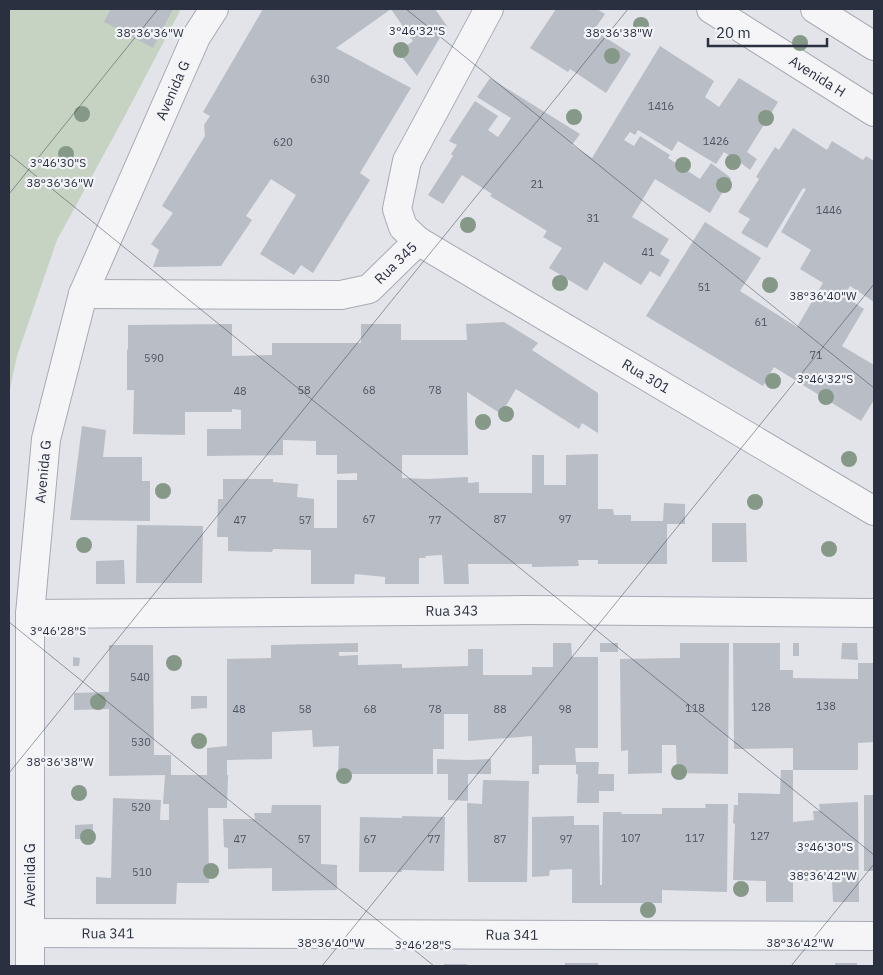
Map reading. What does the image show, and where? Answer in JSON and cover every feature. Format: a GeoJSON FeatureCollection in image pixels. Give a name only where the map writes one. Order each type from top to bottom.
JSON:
{"type":"FeatureCollection","features":[{"type":"Feature","properties":{"kind":"street","name":"Avenida G"},"geometry":{"type":"LineString","coordinates":[[30,966],[30,614],[46,439],[83,294],[196,37],[214,9]]}},
{"type":"Feature","properties":{"kind":"street","name":"Rua 345"},"geometry":{"type":"LineString","coordinates":[[83,294],[341,295],[369,289],[418,241],[403,227],[397,209],[407,161],[489,9]]}},
{"type":"Feature","properties":{"kind":"street","name":"Avenida H"},"geometry":{"type":"LineString","coordinates":[[711,9],[874,112]]}},
{"type":"Feature","properties":{"kind":"street"},"geometry":{"type":"LineString","coordinates":[[815,9],[874,46]]}},
{"type":"Feature","properties":{"kind":"street","name":"Rua 301"},"geometry":{"type":"LineString","coordinates":[[418,241],[874,511]]}},
{"type":"Feature","properties":{"kind":"street","name":"Rua 343"},"geometry":{"type":"LineString","coordinates":[[30,614],[526,610],[874,613]]}},
{"type":"Feature","properties":{"kind":"street","name":"Rua 341"},"geometry":{"type":"LineString","coordinates":[[30,933],[874,936]]}},
{"type":"Feature","properties":{"kind":"green space"},"geometry":{"type":"Polygon","coordinates":[[[9,9],[181,9],[57,240],[17,356],[9,393],[9,9]]]}},
{"type":"Feature","properties":{"kind":"building"},"geometry":{"type":"Polygon","coordinates":[[[111,9],[173,9],[153,48],[104,22],[111,9]]]}},
{"type":"Feature","properties":{"kind":"building"},"geometry":{"type":"Polygon","coordinates":[[[263,9],[391,9],[336,48],[411,88],[360,173],[370,180],[313,273],[301,265],[294,275],[260,254],[296,195],[271,179],[246,216],[252,220],[221,266],[153,267],[159,250],[151,244],[173,213],[162,206],[205,136],[204,125],[210,116],[203,112],[263,9]]]}},
{"type":"Feature","properties":{"kind":"building"},"geometry":{"type":"Polygon","coordinates":[[[391,9],[435,9],[447,26],[417,76],[398,52],[413,41],[391,9]]]}},
{"type":"Feature","properties":{"kind":"building"},"geometry":{"type":"Polygon","coordinates":[[[556,9],[597,9],[605,14],[594,30],[631,54],[606,93],[570,69],[568,72],[530,48],[556,9]]]}},
{"type":"Feature","properties":{"kind":"building"},"geometry":{"type":"Polygon","coordinates":[[[660,46],[714,81],[705,97],[719,107],[739,78],[778,102],[747,152],[757,159],[750,170],[741,163],[738,168],[730,163],[733,158],[724,152],[716,164],[678,141],[672,151],[638,130],[635,135],[630,132],[624,140],[634,146],[640,136],[670,155],[668,158],[700,179],[711,163],[731,178],[710,213],[655,179],[632,217],[669,239],[660,254],[670,260],[660,277],[650,271],[641,285],[604,262],[587,291],[549,268],[562,248],[543,237],[547,231],[490,196],[492,194],[462,175],[443,204],[428,195],[453,156],[451,154],[457,145],[449,141],[475,101],[498,116],[488,130],[498,137],[511,118],[477,97],[490,78],[580,134],[572,145],[592,158],[660,46]]]}},
{"type":"Feature","properties":{"kind":"building"},"geometry":{"type":"Polygon","coordinates":[[[793,128],[827,150],[832,141],[863,160],[866,156],[874,161],[874,302],[850,286],[844,296],[864,309],[842,346],[874,365],[874,400],[861,421],[774,367],[763,386],[646,316],[705,222],[761,258],[740,291],[797,327],[823,283],[800,269],[811,250],[781,232],[806,189],[803,188],[767,248],[741,233],[750,219],[738,212],[759,179],[756,177],[775,147],[779,150],[793,128]]]}},
{"type":"Feature","properties":{"kind":"building"},"geometry":{"type":"Polygon","coordinates":[[[504,322],[538,343],[532,350],[598,393],[598,433],[582,423],[579,429],[516,389],[501,414],[467,392],[468,455],[402,455],[402,478],[468,477],[468,483],[479,482],[479,493],[532,493],[532,455],[544,455],[544,485],[566,485],[566,455],[598,454],[598,509],[613,509],[614,515],[631,515],[631,521],[663,521],[664,503],[685,504],[685,524],[667,524],[667,564],[598,564],[598,560],[578,560],[579,566],[532,567],[532,564],[468,564],[469,584],[444,584],[442,555],[419,558],[419,584],[385,584],[385,577],[355,574],[354,584],[311,584],[311,550],[273,549],[272,552],[228,551],[228,537],[217,537],[218,499],[223,499],[223,479],[273,479],[273,482],[298,484],[297,497],[314,499],[314,528],[337,528],[337,480],[357,480],[357,473],[337,474],[337,455],[316,455],[316,441],[283,440],[283,455],[207,456],[207,429],[241,429],[241,410],[232,409],[232,412],[185,412],[185,435],[133,434],[134,390],[127,390],[128,325],[232,324],[232,356],[272,355],[272,343],[361,343],[361,324],[401,324],[401,340],[467,340],[466,324],[504,322]]]}},
{"type":"Feature","properties":{"kind":"building"},"geometry":{"type":"Polygon","coordinates":[[[82,426],[106,430],[103,457],[142,457],[142,481],[150,481],[150,521],[70,520],[82,426]]]}},
{"type":"Feature","properties":{"kind":"building"},"geometry":{"type":"Polygon","coordinates":[[[712,523],[746,523],[747,562],[712,562],[712,523]]]}},
{"type":"Feature","properties":{"kind":"building"},"geometry":{"type":"Polygon","coordinates":[[[137,525],[203,526],[202,583],[136,583],[137,525]]]}},
{"type":"Feature","properties":{"kind":"building"},"geometry":{"type":"Polygon","coordinates":[[[124,560],[125,584],[96,584],[96,561],[124,560]]]}},
{"type":"Feature","properties":{"kind":"building"},"geometry":{"type":"Polygon","coordinates":[[[358,643],[358,652],[339,652],[339,656],[358,655],[358,665],[402,664],[402,668],[468,666],[468,649],[483,649],[483,675],[532,675],[532,667],[553,667],[553,643],[571,643],[572,657],[598,657],[598,748],[575,748],[576,762],[599,762],[598,774],[614,774],[614,791],[599,791],[599,803],[577,803],[578,774],[576,774],[576,765],[539,765],[539,774],[532,774],[532,736],[468,741],[468,714],[444,714],[444,749],[433,749],[433,774],[338,774],[339,746],[313,747],[312,730],[272,732],[272,759],[227,760],[227,808],[208,808],[209,883],[177,883],[176,904],[96,904],[96,877],[111,878],[113,798],[161,800],[160,820],[169,820],[169,804],[163,804],[165,775],[109,776],[109,709],[74,710],[74,693],[109,692],[109,645],[153,645],[154,755],[171,755],[171,775],[207,775],[207,748],[227,746],[227,659],[271,658],[271,645],[358,643]]]}},
{"type":"Feature","properties":{"kind":"building"},"geometry":{"type":"Polygon","coordinates":[[[600,643],[618,643],[618,652],[600,652],[600,643]]]}},
{"type":"Feature","properties":{"kind":"building"},"geometry":{"type":"Polygon","coordinates":[[[680,643],[729,643],[728,774],[677,773],[676,745],[662,745],[662,773],[628,774],[628,750],[621,751],[620,659],[680,658],[680,643]]]}},
{"type":"Feature","properties":{"kind":"building"},"geometry":{"type":"Polygon","coordinates":[[[733,643],[780,643],[780,670],[793,670],[793,678],[858,679],[858,663],[874,663],[874,742],[858,743],[858,770],[793,770],[793,748],[734,749],[733,643]]]}},
{"type":"Feature","properties":{"kind":"building"},"geometry":{"type":"Polygon","coordinates":[[[793,643],[799,643],[799,656],[793,656],[793,643]]]}},
{"type":"Feature","properties":{"kind":"building"},"geometry":{"type":"Polygon","coordinates":[[[842,643],[857,643],[858,660],[841,659],[842,643]]]}},
{"type":"Feature","properties":{"kind":"building"},"geometry":{"type":"Polygon","coordinates":[[[73,657],[80,658],[79,666],[73,666],[73,657]]]}},
{"type":"Feature","properties":{"kind":"building"},"geometry":{"type":"Polygon","coordinates":[[[191,696],[207,696],[207,708],[191,709],[191,696]]]}},
{"type":"Feature","properties":{"kind":"building"},"geometry":{"type":"Polygon","coordinates":[[[437,759],[491,759],[491,774],[468,774],[468,801],[448,800],[448,774],[437,774],[437,759]]]}},
{"type":"Feature","properties":{"kind":"building"},"geometry":{"type":"Polygon","coordinates":[[[781,770],[793,770],[793,822],[814,820],[813,811],[820,811],[819,804],[858,802],[859,902],[833,902],[832,881],[793,881],[793,902],[766,902],[766,881],[733,880],[734,805],[738,805],[738,793],[780,794],[781,770]]]}},
{"type":"Feature","properties":{"kind":"building"},"geometry":{"type":"Polygon","coordinates":[[[483,780],[529,781],[527,882],[468,882],[467,803],[482,804],[483,780]]]}},
{"type":"Feature","properties":{"kind":"building"},"geometry":{"type":"Polygon","coordinates":[[[864,795],[874,795],[874,871],[864,871],[864,795]]]}},
{"type":"Feature","properties":{"kind":"building"},"geometry":{"type":"Polygon","coordinates":[[[705,804],[728,804],[727,892],[662,890],[662,903],[572,903],[572,869],[550,870],[549,876],[532,877],[532,817],[574,816],[574,825],[599,825],[600,885],[602,885],[603,812],[662,814],[662,808],[706,808],[705,804]]]}},
{"type":"Feature","properties":{"kind":"building"},"geometry":{"type":"Polygon","coordinates":[[[272,805],[321,805],[321,864],[337,865],[337,890],[272,891],[272,868],[228,869],[228,848],[224,847],[223,819],[255,819],[254,813],[271,813],[272,805]]]}},
{"type":"Feature","properties":{"kind":"building"},"geometry":{"type":"Polygon","coordinates":[[[402,816],[445,817],[444,871],[359,872],[360,817],[402,818],[402,816]]]}},
{"type":"Feature","properties":{"kind":"building"},"geometry":{"type":"Polygon","coordinates":[[[93,824],[93,839],[75,839],[75,825],[93,824]]]}},
{"type":"Feature","properties":{"kind":"building"},"geometry":{"type":"Polygon","coordinates":[[[565,963],[598,963],[598,966],[565,966],[565,963]]]}},
{"type":"Feature","properties":{"kind":"building"},"geometry":{"type":"Polygon","coordinates":[[[835,963],[857,963],[857,966],[835,966],[835,963]]]}},
{"type":"Feature","properties":{"kind":"building"},"geometry":{"type":"Polygon","coordinates":[[[444,964],[467,964],[467,966],[444,966],[444,964]]]}},
{"type":"Feature","properties":{"kind":"building"},"geometry":{"type":"Polygon","coordinates":[[[285,965],[285,966],[261,966],[285,965]]]}}]}
